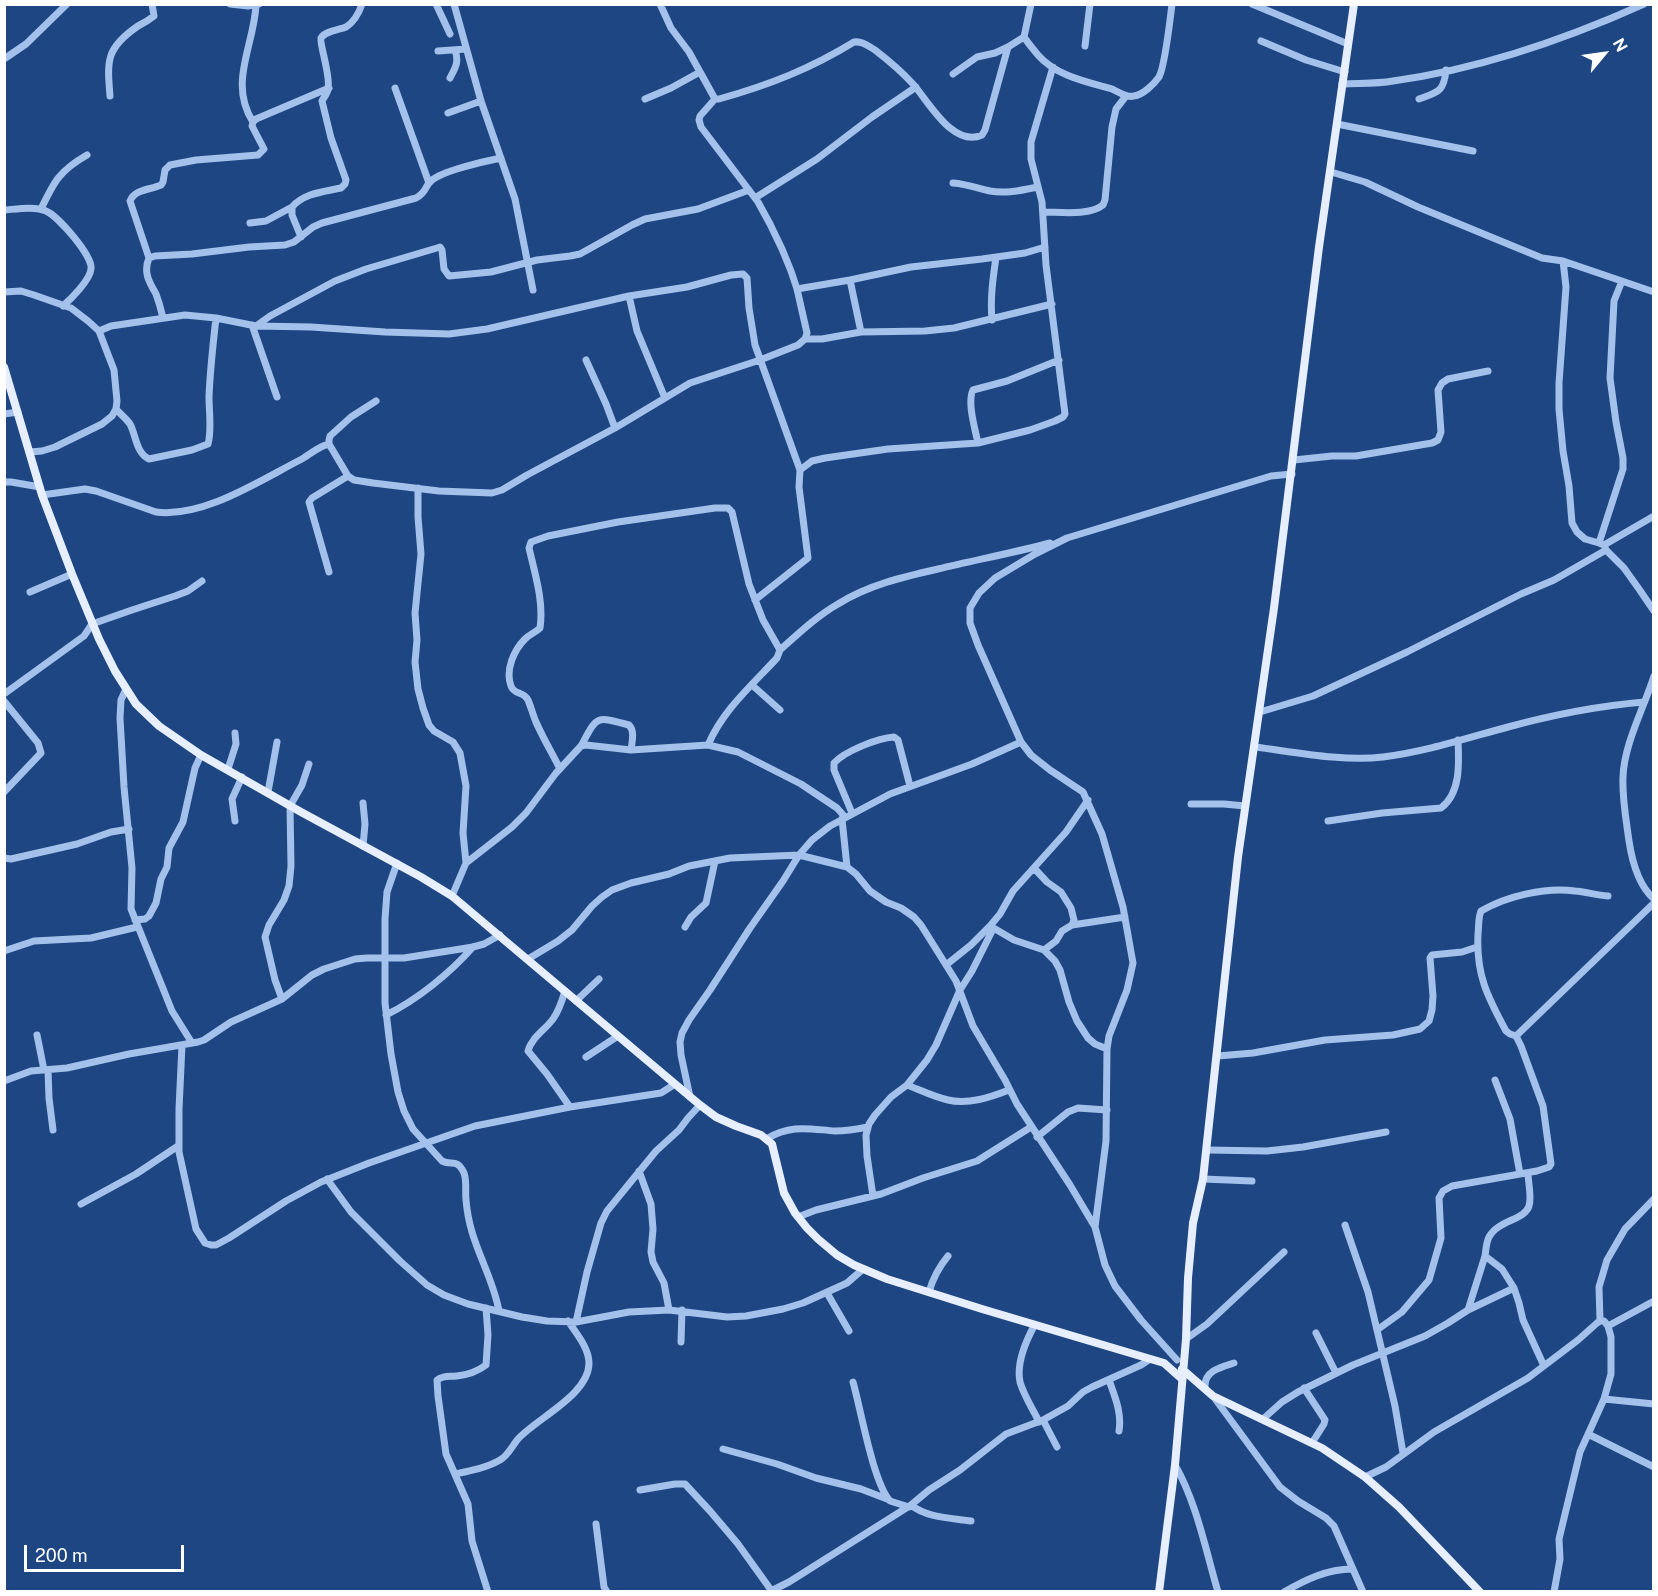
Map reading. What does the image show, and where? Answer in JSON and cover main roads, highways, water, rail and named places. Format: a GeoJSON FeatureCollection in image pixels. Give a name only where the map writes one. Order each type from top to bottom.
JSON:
{"type":"FeatureCollection","features":[{"type":"Feature","properties":{"kind":"main road"},"geometry":{"type":"LineString","coordinates":[[1159,1592],[1175,1465],[1182,1378],[1181,1359],[1186,1339],[1193,1223],[1207,1150],[1231,915],[1294,460],[1319,247],[1354,4]]}},
{"type":"Feature","properties":{"kind":"main road"},"geometry":{"type":"LineString","coordinates":[[4,367],[41,491],[92,624],[136,704],[154,721],[201,754],[452,896],[700,1105],[716,1117],[761,1135],[772,1144],[784,1192],[798,1217],[837,1255],[862,1270],[1034,1326],[1164,1363],[1182,1378],[1205,1387],[1213,1396],[1322,1448],[1365,1477],[1399,1507],[1480,1592]]}},
{"type":"Feature","properties":{"kind":"main road"},"geometry":{"type":"LineString","coordinates":[[1164,1363],[1181,1359]]}},
{"type":"Feature","properties":{"kind":"main road"},"geometry":{"type":"LineString","coordinates":[[1182,1378],[1205,1387]]}}]}
